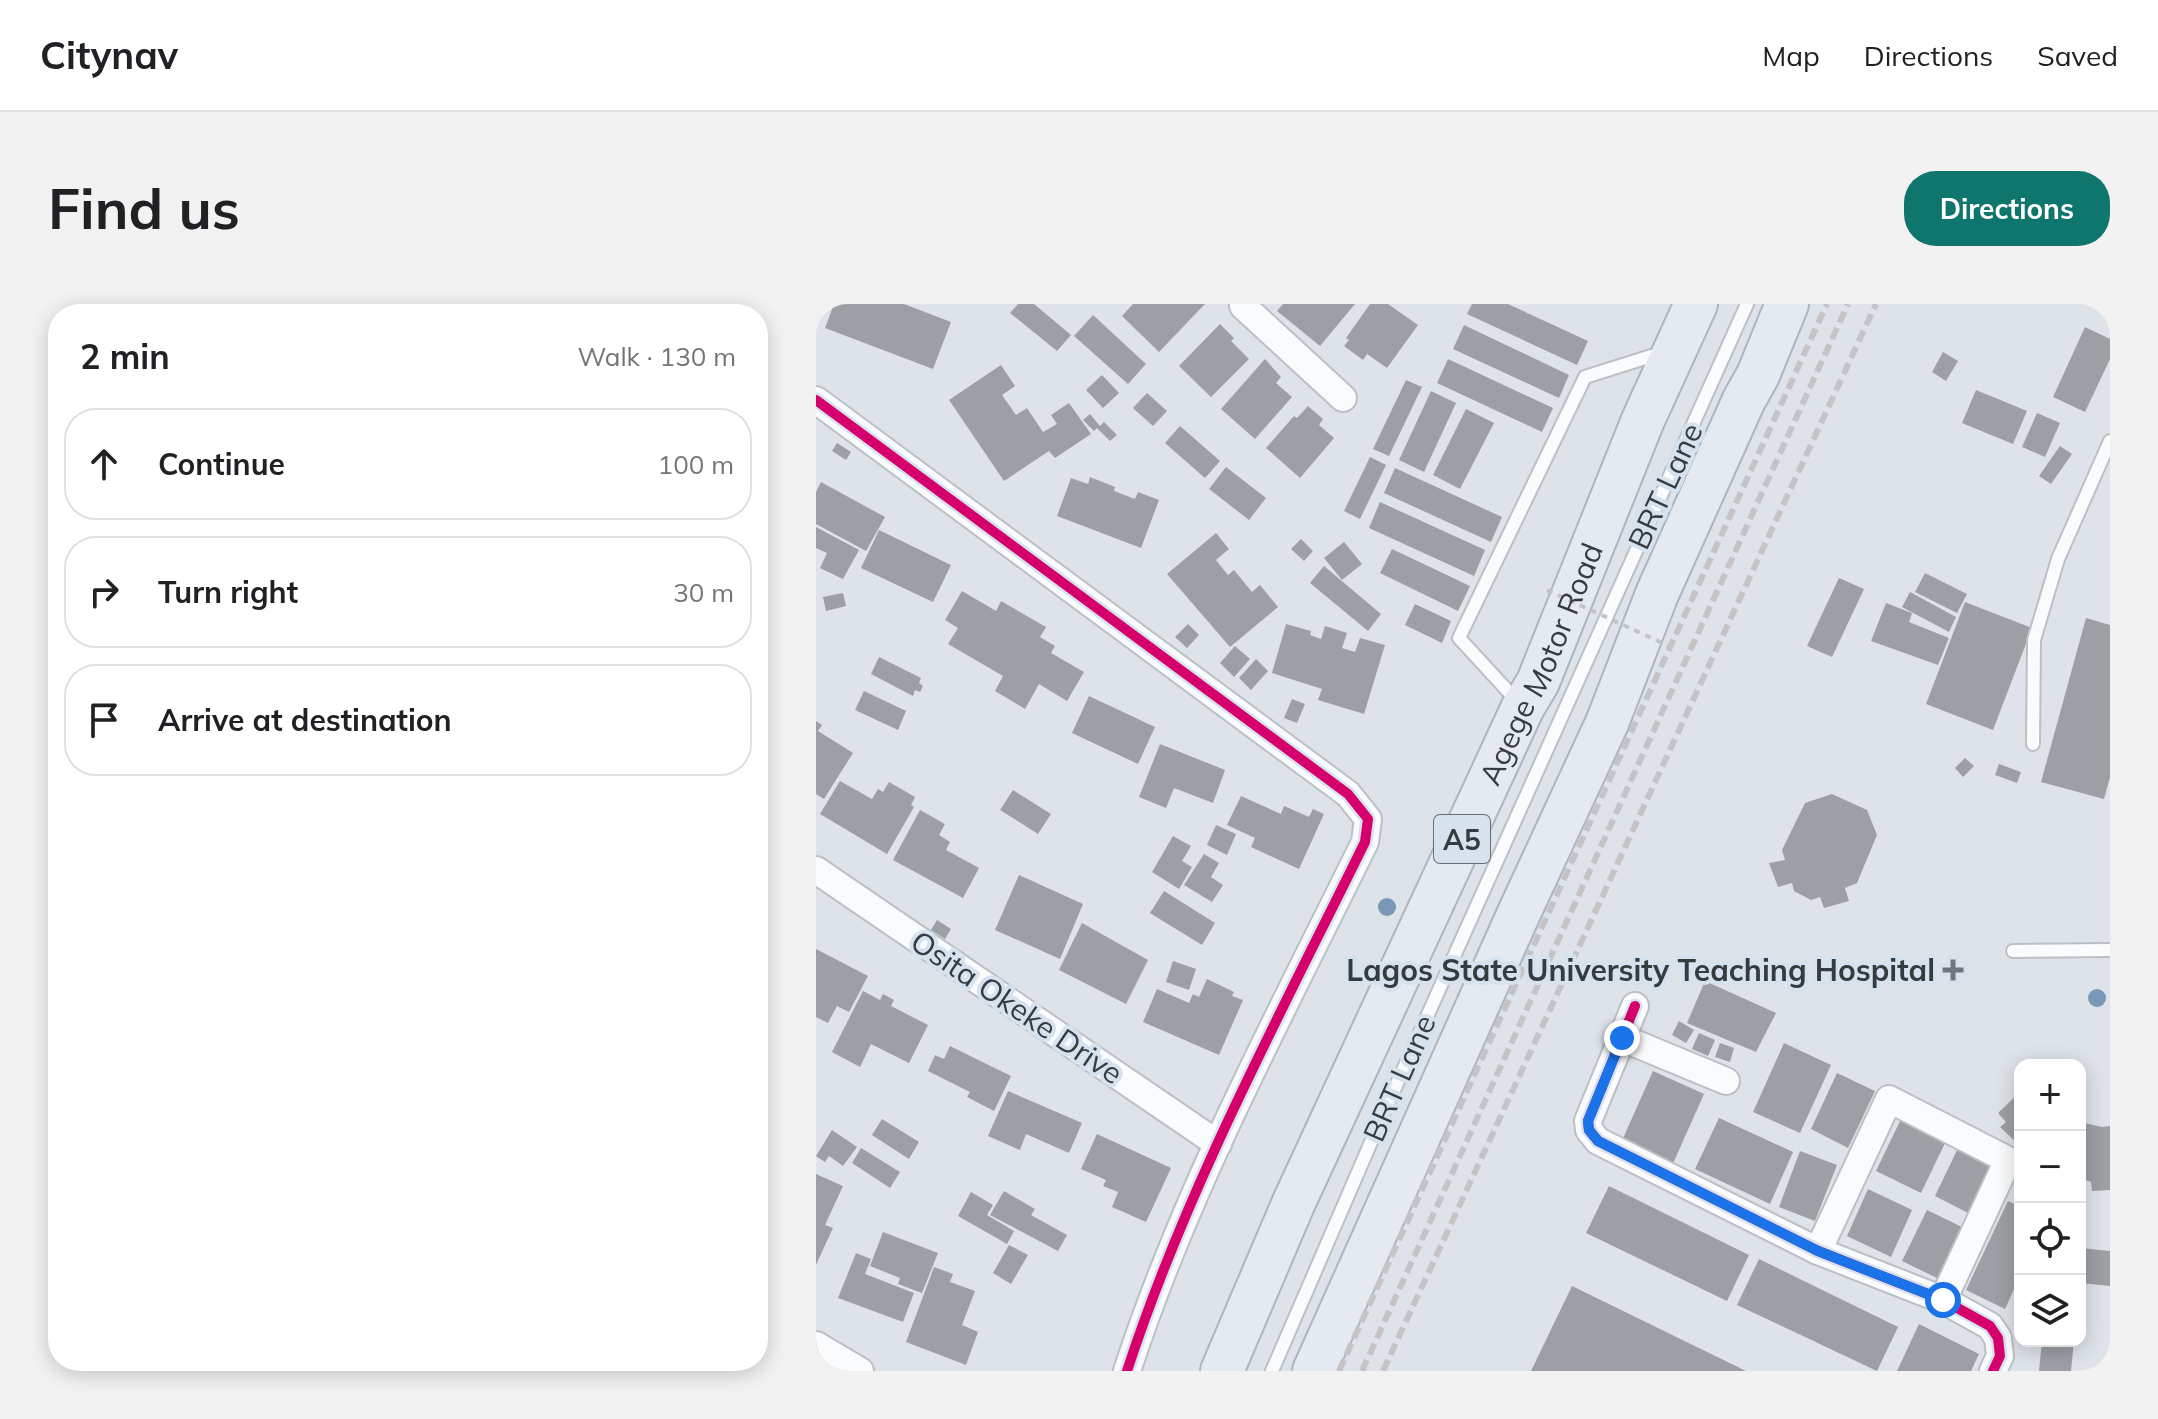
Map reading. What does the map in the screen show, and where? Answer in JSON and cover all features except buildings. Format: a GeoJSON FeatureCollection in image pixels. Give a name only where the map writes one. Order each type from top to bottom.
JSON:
{"type":"FeatureCollection","features":[{"type":"Feature","properties":{"kind":"highway","name":"Agege Motor Road"},"geometry":{"type":"LineString","coordinates":[[1222,1371],[1294,1202],[1523,707],[1538,682],[1643,420],[1696,304]]}},
{"type":"Feature","properties":{"kind":"highway"},"geometry":{"type":"LineString","coordinates":[[1314,1371],[1607,723],[1657,594],[1758,375],[1787,304]]}},
{"type":"Feature","properties":{"kind":"street"},"geometry":{"type":"LineString","coordinates":[[1244,304],[1343,398]]}},
{"type":"Feature","properties":{"kind":"street"},"geometry":{"type":"LineString","coordinates":[[816,400],[1348,794],[1368,819],[1365,842],[1218,1144],[1144,1318],[1127,1371]]}},
{"type":"Feature","properties":{"kind":"street","name":"Osita Okeke Drive"},"geometry":{"type":"LineString","coordinates":[[816,870],[1218,1144]]}},
{"type":"Feature","properties":{"kind":"street"},"geometry":{"type":"LineString","coordinates":[[1635,1006],[1588,1121],[1589,1130],[1598,1141],[1818,1251],[1943,1300],[1990,1326],[1998,1338],[2000,1356],[1993,1371]]}},
{"type":"Feature","properties":{"kind":"street"},"geometry":{"type":"LineString","coordinates":[[1622,1038],[1726,1081]]}},
{"type":"Feature","properties":{"kind":"street"},"geometry":{"type":"LineString","coordinates":[[1818,1251],[1889,1099],[2008,1160],[1943,1300]]}},
{"type":"Feature","properties":{"kind":"street"},"geometry":{"type":"LineString","coordinates":[[816,1345],[860,1371]]}},
{"type":"Feature","properties":{"kind":"lane","name":"BRT Lane"},"geometry":{"type":"LineString","coordinates":[[1272,1371],[1381,1119],[1747,304]]}},
{"type":"Feature","properties":{"kind":"lane"},"geometry":{"type":"LineString","coordinates":[[1523,707],[1459,638],[1585,377],[1676,349]]}},
{"type":"Feature","properties":{"kind":"lane"},"geometry":{"type":"LineString","coordinates":[[2033,744],[2034,640],[2058,559],[2110,441]]}},
{"type":"Feature","properties":{"kind":"lane"},"geometry":{"type":"LineString","coordinates":[[2013,951],[2110,950]]}},
{"type":"Feature","properties":{"kind":"path"},"geometry":{"type":"LineString","coordinates":[[1547,590],[1669,646]]}},
{"type":"Feature","properties":{"kind":"railway"},"geometry":{"type":"LineString","coordinates":[[1339,1371],[1827,304]]}},
{"type":"Feature","properties":{"kind":"railway"},"geometry":{"type":"LineString","coordinates":[[1362,1371],[1848,304]]}},
{"type":"Feature","properties":{"kind":"railway"},"geometry":{"type":"LineString","coordinates":[[1383,1371],[1876,304]]}},
{"type":"Feature","properties":{"kind":"cycle path"},"geometry":{"type":"LineString","coordinates":[[816,400],[1348,794],[1368,819],[1365,842],[1206,1168],[1127,1371]]}},
{"type":"Feature","properties":{"kind":"cycle path"},"geometry":{"type":"LineString","coordinates":[[1635,1006],[1588,1121],[1589,1130],[1598,1141],[1818,1251],[1943,1300],[1990,1326],[1998,1338],[2000,1356],[1993,1371]]}},
{"type":"Feature","properties":{"kind":"place","name":"Lagos State University Teaching Hospital"},"geometry":{"type":"Point","coordinates":[1953,970]}},
{"type":"Feature","properties":{"kind":"route"},"geometry":{"type":"LineString","coordinates":[[1622,1038],[1588,1121],[1589,1130],[1598,1141],[1818,1251],[1943,1300]]}}]}
